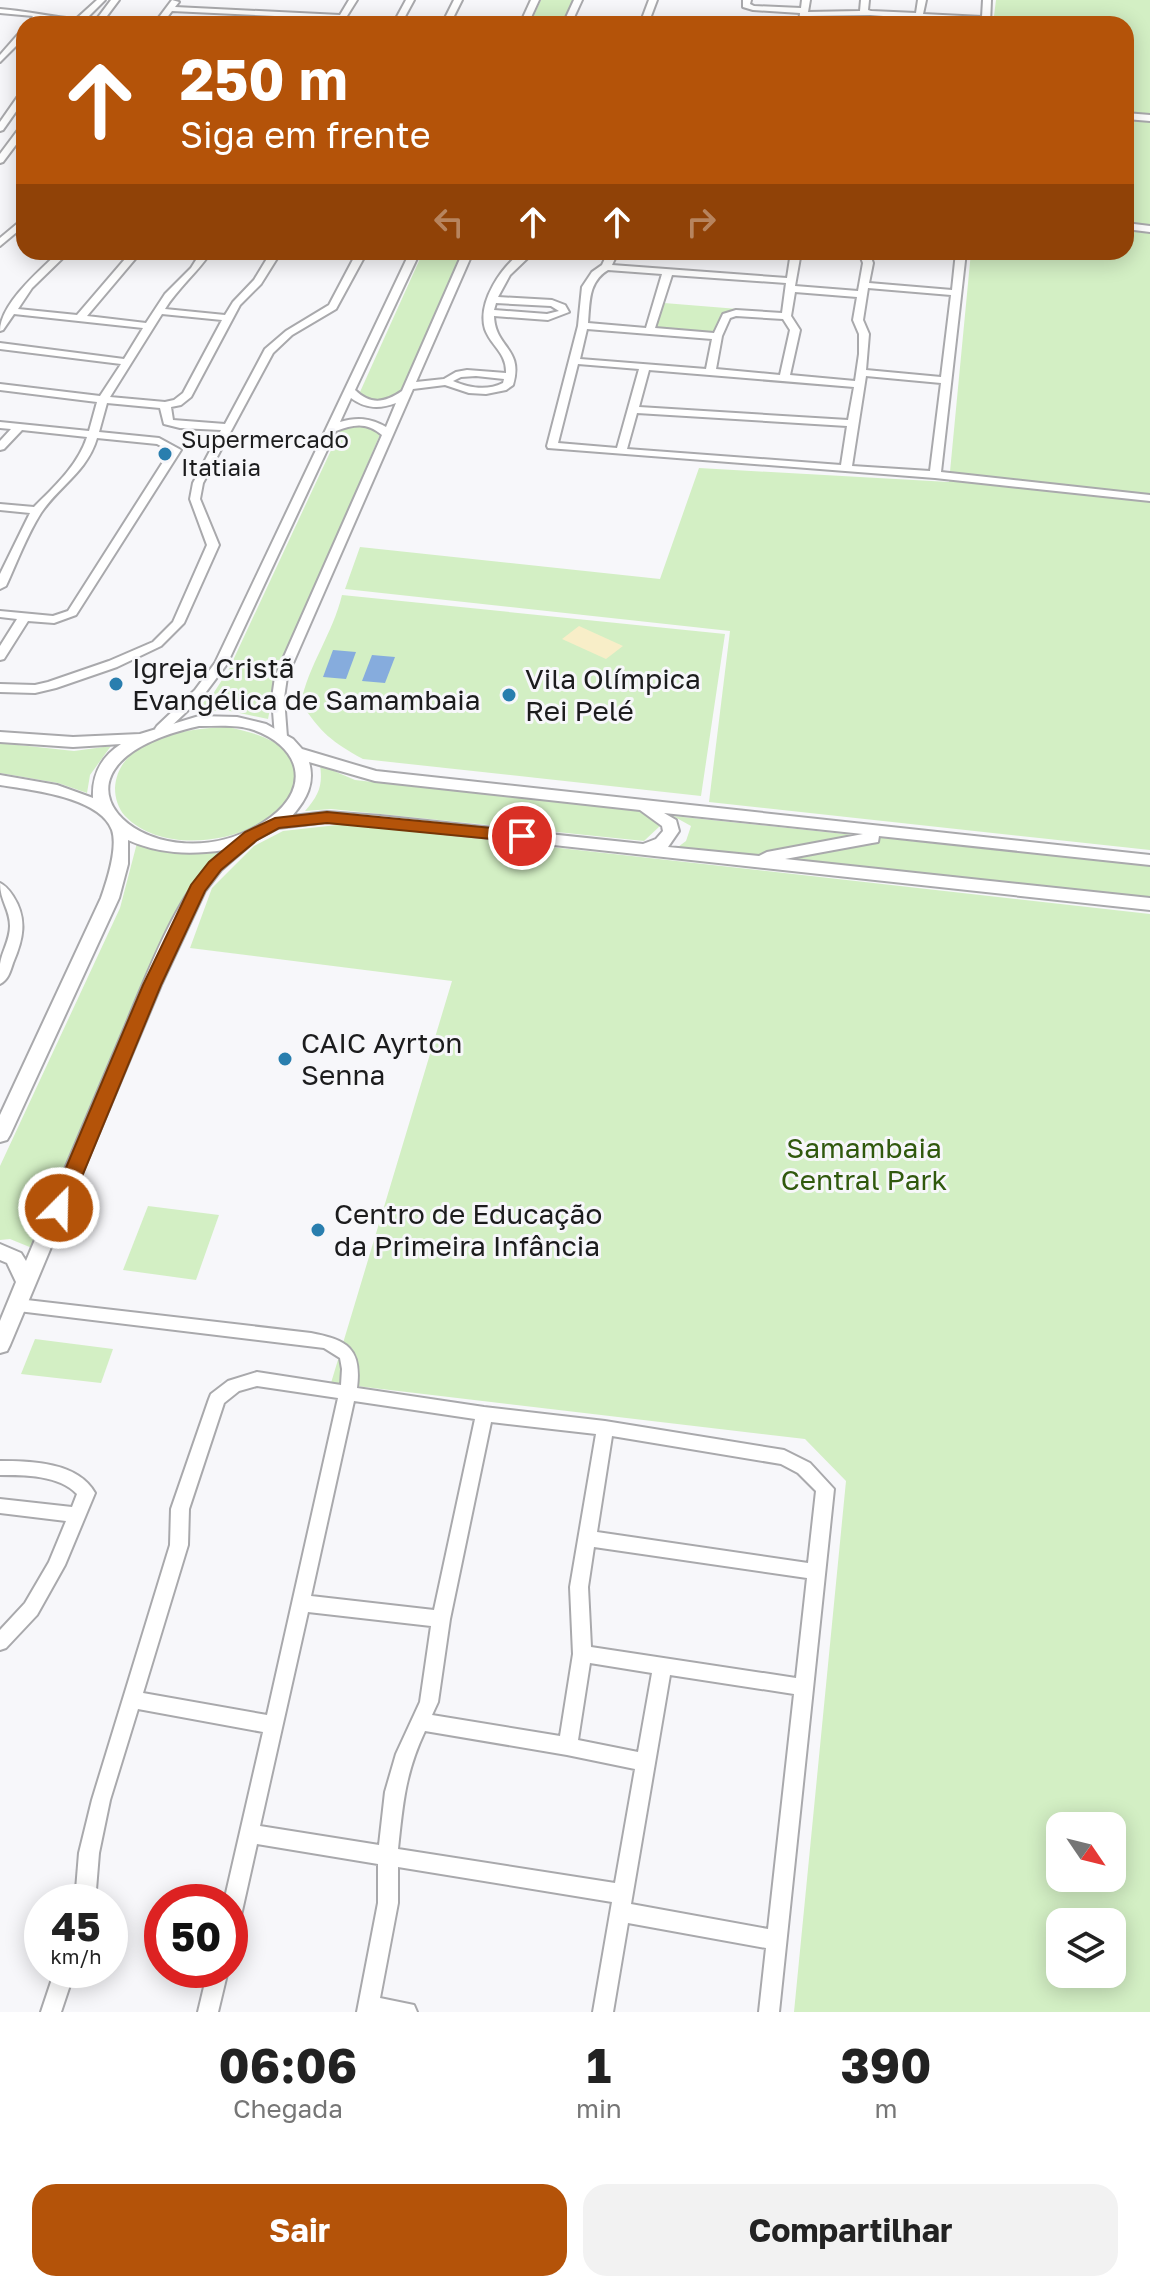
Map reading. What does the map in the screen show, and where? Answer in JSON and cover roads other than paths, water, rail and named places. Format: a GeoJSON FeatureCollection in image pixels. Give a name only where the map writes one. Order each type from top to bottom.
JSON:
{"type":"FeatureCollection","features":[{"type":"Feature","properties":{"kind":"main road"},"geometry":{"type":"LineString","coordinates":[[0,1345],[152,985],[197,889],[215,866],[294,806],[304,786],[305,769],[298,753],[281,737],[237,722],[199,721],[161,729],[120,752],[106,770],[100,789],[103,807]]}},
{"type":"Feature","properties":{"kind":"main road"},"geometry":{"type":"LineString","coordinates":[[0,737],[73,742],[141,738]]}},
{"type":"Feature","properties":{"kind":"main road"},"geometry":{"type":"LineString","coordinates":[[298,753],[375,776],[1150,860]]}},
{"type":"Feature","properties":{"kind":"main road"},"geometry":{"type":"LineString","coordinates":[[0,780],[57,790],[103,807],[120,827],[142,839],[169,846],[200,847],[251,836]]}},
{"type":"Feature","properties":{"kind":"main road"},"geometry":{"type":"LineString","coordinates":[[643,806],[670,824],[671,831],[662,843],[643,850]]}},
{"type":"Feature","properties":{"kind":"main road"},"geometry":{"type":"LineString","coordinates":[[275,823],[327,817],[380,821],[1150,904]]}},
{"type":"Feature","properties":{"kind":"main road"},"geometry":{"type":"LineString","coordinates":[[0,1135],[110,898],[120,864],[120,827]]}},
{"type":"Feature","properties":{"kind":"main road"},"geometry":{"type":"LineString","coordinates":[[741,860],[906,834]]}},
{"type":"Feature","properties":{"kind":"main road"},"geometry":{"type":"LineString","coordinates":[[0,1252],[14,1258],[27,1283]]}},
{"type":"Feature","properties":{"kind":"street"},"geometry":{"type":"LineString","coordinates":[[84,16],[101,0]]}},
{"type":"Feature","properties":{"kind":"street"},"geometry":{"type":"LineString","coordinates":[[164,16],[177,0]]}},
{"type":"Feature","properties":{"kind":"street"},"geometry":{"type":"LineString","coordinates":[[747,0],[746,5],[753,8],[907,16]]}},
{"type":"Feature","properties":{"kind":"street"},"geometry":{"type":"LineString","coordinates":[[804,16],[806,0]]}},
{"type":"Feature","properties":{"kind":"street"},"geometry":{"type":"LineString","coordinates":[[865,0],[863,9],[870,13]]}},
{"type":"Feature","properties":{"kind":"street"},"geometry":{"type":"LineString","coordinates":[[170,9],[275,16]]}},
{"type":"Feature","properties":{"kind":"street"},"geometry":{"type":"LineString","coordinates":[[0,11],[33,13],[33,16]]}},
{"type":"Feature","properties":{"kind":"street"},"geometry":{"type":"LineString","coordinates":[[0,60],[16,42]]}},
{"type":"Feature","properties":{"kind":"street"},"geometry":{"type":"LineString","coordinates":[[0,128],[16,110]]}},
{"type":"Feature","properties":{"kind":"street"},"geometry":{"type":"LineString","coordinates":[[0,160],[16,139]]}},
{"type":"Feature","properties":{"kind":"street"},"geometry":{"type":"LineString","coordinates":[[9,149],[16,149]]}},
{"type":"Feature","properties":{"kind":"street"},"geometry":{"type":"LineString","coordinates":[[0,243],[16,228]]}},
{"type":"Feature","properties":{"kind":"street"},"geometry":{"type":"LineString","coordinates":[[0,328],[37,276],[55,260]]}},
{"type":"Feature","properties":{"kind":"street"},"geometry":{"type":"LineString","coordinates":[[81,317],[129,260]]}},
{"type":"Feature","properties":{"kind":"street"},"geometry":{"type":"LineString","coordinates":[[0,586],[14,563],[37,510],[71,475],[94,434],[103,400],[159,311],[200,260]]}},
{"type":"Feature","properties":{"kind":"street"},"geometry":{"type":"LineString","coordinates":[[0,387],[103,400],[165,405],[177,403],[187,395],[227,318],[241,297],[258,282],[271,260]]}},
{"type":"Feature","properties":{"kind":"street"},"geometry":{"type":"LineString","coordinates":[[0,688],[35,689],[52,685],[126,658],[167,636],[178,623],[213,545],[195,499],[198,483],[269,351],[289,333],[333,307],[358,260]]}},
{"type":"Feature","properties":{"kind":"street"},"geometry":{"type":"LineString","coordinates":[[161,729],[199,693],[221,664],[411,260]]}},
{"type":"Feature","properties":{"kind":"street"},"geometry":{"type":"LineString","coordinates":[[281,737],[278,698],[281,677],[464,260]]}},
{"type":"Feature","properties":{"kind":"street"},"geometry":{"type":"LineString","coordinates":[[351,392],[360,402],[372,405],[395,401],[407,390],[447,382],[454,386],[496,391],[505,388],[514,366],[511,356],[489,326],[490,313],[493,300],[511,265],[518,260]]}},
{"type":"Feature","properties":{"kind":"street"},"geometry":{"type":"LineString","coordinates":[[609,260],[587,287],[583,326],[552,446],[935,475],[1150,498]]}},
{"type":"Feature","properties":{"kind":"street"},"geometry":{"type":"LineString","coordinates":[[784,378],[795,330],[786,316],[795,260]]}},
{"type":"Feature","properties":{"kind":"street"},"geometry":{"type":"LineString","coordinates":[[846,468],[865,342],[858,320],[867,260]]}},
{"type":"Feature","properties":{"kind":"street"},"geometry":{"type":"LineString","coordinates":[[935,475],[960,260]]}},
{"type":"Feature","properties":{"kind":"street"},"geometry":{"type":"LineString","coordinates":[[606,267],[792,285],[957,293]]}},
{"type":"Feature","properties":{"kind":"street"},"geometry":{"type":"LineString","coordinates":[[650,330],[668,271]]}},
{"type":"Feature","properties":{"kind":"street"},"geometry":{"type":"LineString","coordinates":[[490,313],[548,317],[564,312],[562,307],[552,303],[493,300]]}},
{"type":"Feature","properties":{"kind":"street"},"geometry":{"type":"LineString","coordinates":[[13,311],[149,326]]}},
{"type":"Feature","properties":{"kind":"street"},"geometry":{"type":"LineString","coordinates":[[159,311],[227,318]]}},
{"type":"Feature","properties":{"kind":"street"},"geometry":{"type":"LineString","coordinates":[[710,372],[717,336],[723,320],[732,313],[786,316]]}},
{"type":"Feature","properties":{"kind":"street"},"geometry":{"type":"LineString","coordinates":[[583,326],[717,336]]}},
{"type":"Feature","properties":{"kind":"street"},"geometry":{"type":"LineString","coordinates":[[0,346],[127,362]]}},
{"type":"Feature","properties":{"kind":"street"},"geometry":{"type":"LineString","coordinates":[[573,361],[784,378],[947,380]]}},
{"type":"Feature","properties":{"kind":"street"},"geometry":{"type":"LineString","coordinates":[[621,451],[645,367]]}},
{"type":"Feature","properties":{"kind":"street"},"geometry":{"type":"LineString","coordinates":[[165,405],[168,422],[229,427]]}},
{"type":"Feature","properties":{"kind":"street"},"geometry":{"type":"LineString","coordinates":[[633,410],[854,423]]}},
{"type":"Feature","properties":{"kind":"street"},"geometry":{"type":"LineString","coordinates":[[332,429],[350,421],[362,420],[377,425],[388,435]]}},
{"type":"Feature","properties":{"kind":"street"},"geometry":{"type":"LineString","coordinates":[[0,425],[166,442],[174,446],[175,455],[72,613],[54,620],[0,614]]}},
{"type":"Feature","properties":{"kind":"street"},"geometry":{"type":"LineString","coordinates":[[0,447],[19,427]]}},
{"type":"Feature","properties":{"kind":"street"},"geometry":{"type":"LineString","coordinates":[[0,507],[37,510]]}},
{"type":"Feature","properties":{"kind":"street"},"geometry":{"type":"LineString","coordinates":[[0,562],[14,563]]}},
{"type":"Feature","properties":{"kind":"street"},"geometry":{"type":"LineString","coordinates":[[0,656],[24,617]]}},
{"type":"Feature","properties":{"kind":"street"},"geometry":{"type":"LineString","coordinates":[[0,887],[17,914],[18,935],[0,979]]}},
{"type":"Feature","properties":{"kind":"street"},"geometry":{"type":"LineString","coordinates":[[18,1305],[335,1343],[345,1349],[352,1367],[239,1884]]}},
{"type":"Feature","properties":{"kind":"street"},"geometry":{"type":"LineString","coordinates":[[86,1884],[89,1853],[101,1800],[173,1571],[179,1545],[180,1509],[217,1399],[234,1386],[257,1379],[484,1414],[605,1428],[784,1457],[804,1468],[825,1489],[769,2012]]}},
{"type":"Feature","properties":{"kind":"street"},"geometry":{"type":"LineString","coordinates":[[407,2012],[368,2009],[388,1903],[388,1857],[394,1792],[405,1754],[421,1722],[436,1670],[441,1619],[484,1414]]}},
{"type":"Feature","properties":{"kind":"street"},"geometry":{"type":"LineString","coordinates":[[567,1746],[582,1654],[579,1587],[605,1428]]}},
{"type":"Feature","properties":{"kind":"street"},"geometry":{"type":"LineString","coordinates":[[0,1468],[15,1467],[70,1478],[82,1484],[86,1493],[56,1565],[31,1609],[0,1642]]}},
{"type":"Feature","properties":{"kind":"street"},"geometry":{"type":"LineString","coordinates":[[0,1506],[77,1515]]}},
{"type":"Feature","properties":{"kind":"street"},"geometry":{"type":"LineString","coordinates":[[586,1538],[817,1572]]}},
{"type":"Feature","properties":{"kind":"street"},"geometry":{"type":"LineString","coordinates":[[300,1603],[441,1619]]}},
{"type":"Feature","properties":{"kind":"street"},"geometry":{"type":"LineString","coordinates":[[582,1654],[803,1687]]}},
{"type":"Feature","properties":{"kind":"street"},"geometry":{"type":"LineString","coordinates":[[603,2012],[662,1667]]}},
{"type":"Feature","properties":{"kind":"street"},"geometry":{"type":"LineString","coordinates":[[133,1700],[273,1725]]}},
{"type":"Feature","properties":{"kind":"street"},"geometry":{"type":"LineString","coordinates":[[421,1722],[644,1762]]}},
{"type":"Feature","properties":{"kind":"street"},"geometry":{"type":"LineString","coordinates":[[251,1834],[388,1857],[622,1903],[776,1940]]}},
{"type":"Feature","properties":{"kind":"street"},"geometry":{"type":"LineString","coordinates":[[51,2012],[59,1988]]}},
{"type":"Feature","properties":{"kind":"street"},"geometry":{"type":"LineString","coordinates":[[208,2012],[214,1988]]}},
{"type":"Feature","properties":{"kind":"water"},"geometry":{"type":"Polygon","coordinates":[[[333,650],[356,652],[346,679],[323,677],[333,650]]]}},
{"type":"Feature","properties":{"kind":"water"},"geometry":{"type":"Polygon","coordinates":[[[372,655],[395,657],[385,683],[362,681],[372,655]]]}},
{"type":"Feature","properties":{"kind":"place","name":"Supermercado Itatiaia"},"geometry":{"type":"Point","coordinates":[165,454]}},
{"type":"Feature","properties":{"kind":"place","name":"Igreja Cristã Evangélica de Samambaia"},"geometry":{"type":"Point","coordinates":[116,684]}},
{"type":"Feature","properties":{"kind":"place","name":"Vila Olímpica Rei Pelé"},"geometry":{"type":"Point","coordinates":[509,695]}},
{"type":"Feature","properties":{"kind":"place","name":"CAIC Ayrton Senna"},"geometry":{"type":"Point","coordinates":[285,1059]}},
{"type":"Feature","properties":{"kind":"place","name":"Centro de Educação da Primeira Infância"},"geometry":{"type":"Point","coordinates":[318,1230]}},
{"type":"Feature","properties":{"kind":"park label","name":"Samambaia Central Park"},"geometry":{"type":"Point","coordinates":[864,1164]}}]}
